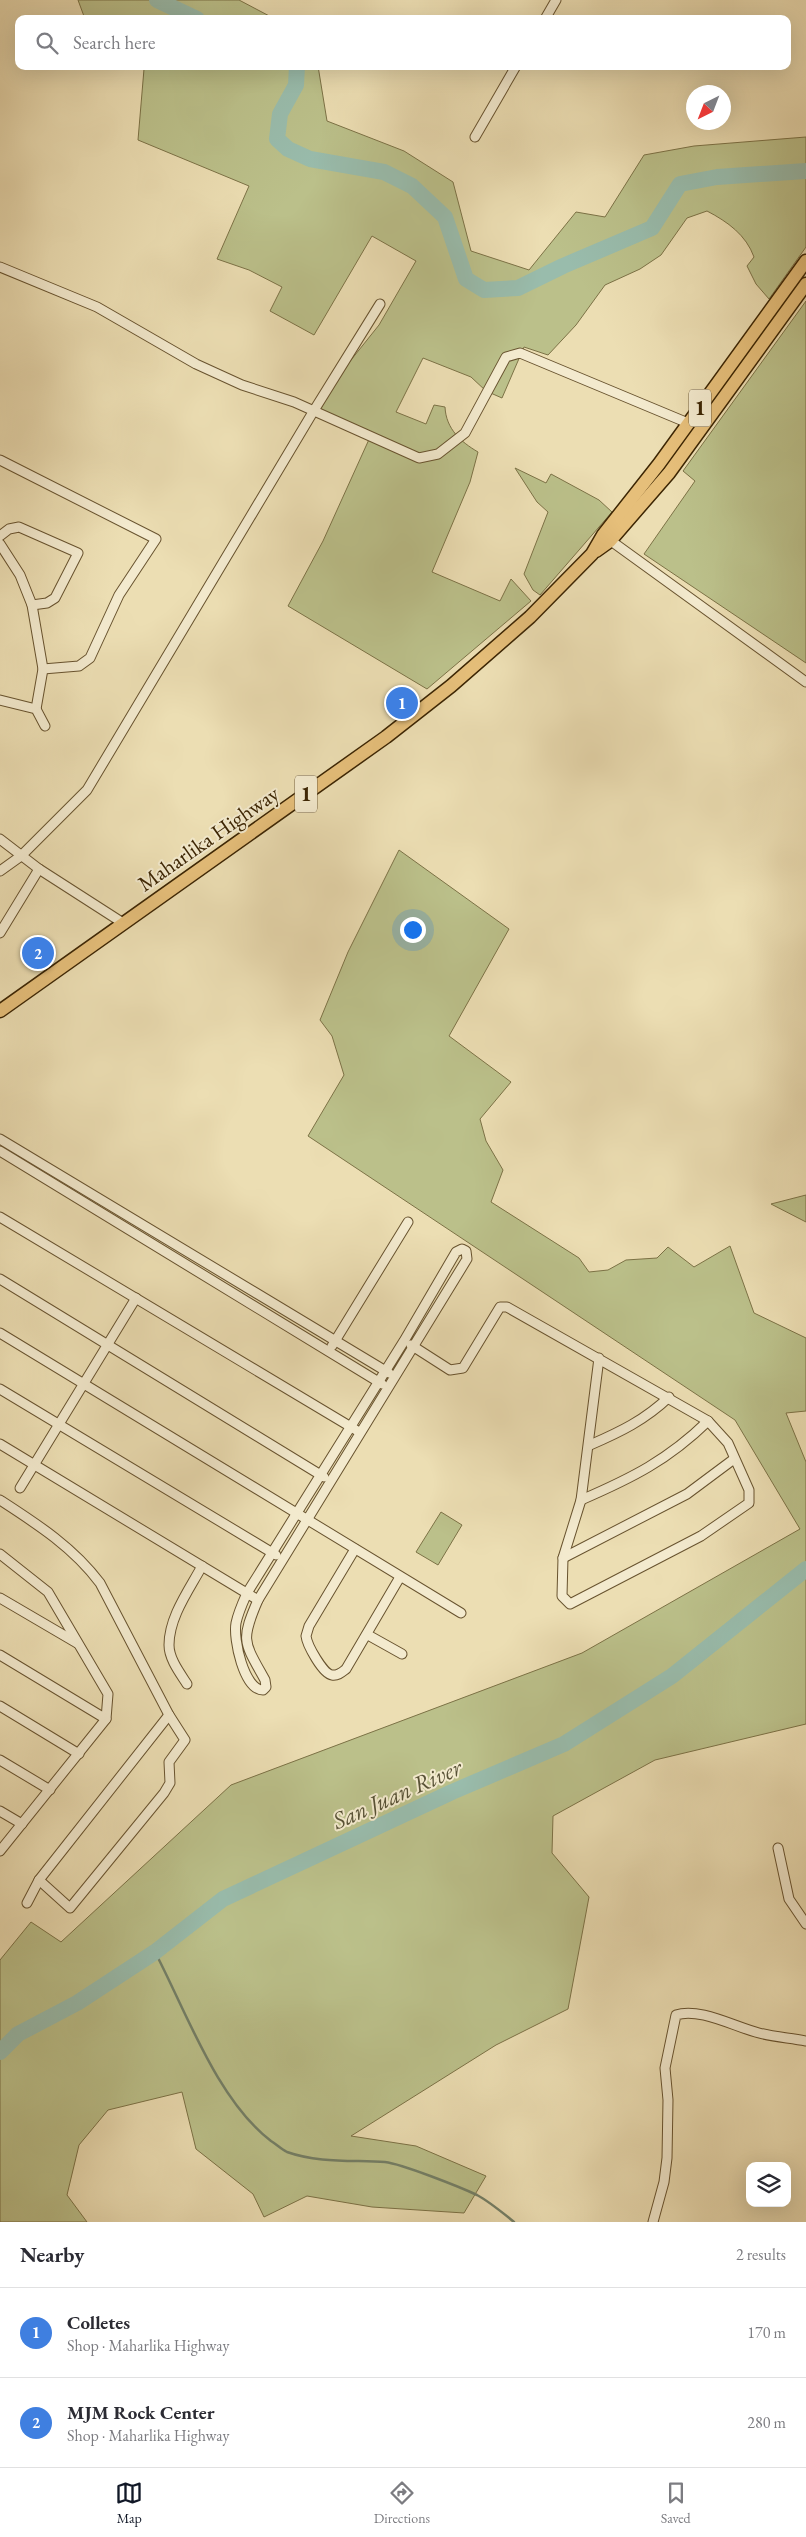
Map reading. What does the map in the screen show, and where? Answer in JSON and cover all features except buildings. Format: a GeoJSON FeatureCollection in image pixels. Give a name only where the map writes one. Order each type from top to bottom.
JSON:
{"type":"FeatureCollection","features":[{"type":"Feature","properties":{"kind":"highway","name":"Maharlika Highway"},"geometry":{"type":"LineString","coordinates":[[606,538],[806,261]]}},
{"type":"Feature","properties":{"kind":"highway","name":"Maharlika Highway"},"geometry":{"type":"LineString","coordinates":[[0,1011],[386,737],[438,697],[530,617],[669,473],[697,437],[806,284]]}},
{"type":"Feature","properties":{"kind":"street"},"geometry":{"type":"LineString","coordinates":[[547,15],[556,0]]}},
{"type":"Feature","properties":{"kind":"street"},"geometry":{"type":"LineString","coordinates":[[474,137],[514,70]]}},
{"type":"Feature","properties":{"kind":"street"},"geometry":{"type":"LineString","coordinates":[[0,266],[97,307],[196,364],[242,385],[294,402],[419,458],[438,454],[465,432],[506,357],[520,353],[688,424]]}},
{"type":"Feature","properties":{"kind":"street"},"geometry":{"type":"LineString","coordinates":[[0,871],[21,856],[87,790],[313,412],[380,304]]}},
{"type":"Feature","properties":{"kind":"street"},"geometry":{"type":"LineString","coordinates":[[0,460],[156,538],[119,595],[90,658],[79,666],[43,669]]}},
{"type":"Feature","properties":{"kind":"street"},"geometry":{"type":"LineString","coordinates":[[0,536],[9,529],[19,527],[78,553],[55,598],[47,603],[32,605]]}},
{"type":"Feature","properties":{"kind":"street"},"geometry":{"type":"LineString","coordinates":[[606,538],[806,682]]}},
{"type":"Feature","properties":{"kind":"street"},"geometry":{"type":"LineString","coordinates":[[0,544],[20,574],[32,605],[43,669],[36,708],[44,726]]}},
{"type":"Feature","properties":{"kind":"street"},"geometry":{"type":"LineString","coordinates":[[0,700],[36,708]]}},
{"type":"Feature","properties":{"kind":"street"},"geometry":{"type":"LineString","coordinates":[[0,839],[39,869],[123,923]]}},
{"type":"Feature","properties":{"kind":"street"},"geometry":{"type":"LineString","coordinates":[[0,933],[39,869]]}},
{"type":"Feature","properties":{"kind":"street"},"geometry":{"type":"LineString","coordinates":[[0,1139],[396,1377]]}},
{"type":"Feature","properties":{"kind":"street"},"geometry":{"type":"LineString","coordinates":[[0,1151],[330,1350],[389,1388]]}},
{"type":"Feature","properties":{"kind":"street"},"geometry":{"type":"LineString","coordinates":[[0,1216],[361,1433]]}},
{"type":"Feature","properties":{"kind":"street"},"geometry":{"type":"LineString","coordinates":[[330,1350],[408,1222]]}},
{"type":"Feature","properties":{"kind":"street"},"geometry":{"type":"LineString","coordinates":[[462,1249],[466,1251],[467,1259],[258,1600],[247,1624],[246,1645],[265,1680],[263,1690],[258,1690],[251,1685],[236,1647],[236,1623],[247,1593],[379,1382],[456,1252],[462,1249]]}},
{"type":"Feature","properties":{"kind":"street"},"geometry":{"type":"LineString","coordinates":[[0,1279],[331,1482]]}},
{"type":"Feature","properties":{"kind":"street"},"geometry":{"type":"LineString","coordinates":[[20,1488],[136,1298]]}},
{"type":"Feature","properties":{"kind":"street"},"geometry":{"type":"LineString","coordinates":[[404,1341],[450,1370],[463,1368],[500,1307],[507,1307],[600,1358],[708,1421],[728,1443],[749,1490],[750,1503],[701,1536],[570,1604],[562,1596],[563,1558],[581,1500],[590,1445],[600,1358]]}},
{"type":"Feature","properties":{"kind":"street"},"geometry":{"type":"LineString","coordinates":[[0,1333],[461,1613]]}},
{"type":"Feature","properties":{"kind":"street"},"geometry":{"type":"LineString","coordinates":[[0,1389],[283,1560]]}},
{"type":"Feature","properties":{"kind":"street"},"geometry":{"type":"LineString","coordinates":[[590,1445],[626,1430],[652,1414],[669,1398]]}},
{"type":"Feature","properties":{"kind":"street"},"geometry":{"type":"LineString","coordinates":[[581,1500],[626,1481],[655,1465],[687,1441],[708,1421]]}},
{"type":"Feature","properties":{"kind":"street"},"geometry":{"type":"LineString","coordinates":[[0,1444],[258,1600]]}},
{"type":"Feature","properties":{"kind":"street"},"geometry":{"type":"LineString","coordinates":[[563,1558],[687,1494],[734,1459]]}},
{"type":"Feature","properties":{"kind":"street"},"geometry":{"type":"LineString","coordinates":[[0,1500],[47,1530],[86,1565],[100,1583],[169,1715],[185,1740],[169,1762],[170,1783],[164,1793],[70,1908],[39,1880]]}},
{"type":"Feature","properties":{"kind":"street"},"geometry":{"type":"LineString","coordinates":[[355,1549],[309,1626],[306,1641],[324,1671],[330,1675],[338,1675],[346,1669],[368,1635],[400,1577]]}},
{"type":"Feature","properties":{"kind":"street"},"geometry":{"type":"LineString","coordinates":[[0,1554],[48,1592],[108,1694],[106,1719],[0,1851]]}},
{"type":"Feature","properties":{"kind":"street"},"geometry":{"type":"LineString","coordinates":[[187,1684],[174,1662],[169,1646],[172,1622],[202,1566]]}},
{"type":"Feature","properties":{"kind":"street"},"geometry":{"type":"LineString","coordinates":[[0,1598],[80,1645]]}},
{"type":"Feature","properties":{"kind":"street"},"geometry":{"type":"LineString","coordinates":[[368,1635],[402,1654]]}},
{"type":"Feature","properties":{"kind":"street"},"geometry":{"type":"LineString","coordinates":[[0,1656],[106,1719]]}},
{"type":"Feature","properties":{"kind":"street"},"geometry":{"type":"LineString","coordinates":[[0,1706],[79,1754]]}},
{"type":"Feature","properties":{"kind":"street"},"geometry":{"type":"LineString","coordinates":[[27,1904],[39,1880],[169,1715]]}},
{"type":"Feature","properties":{"kind":"street"},"geometry":{"type":"LineString","coordinates":[[0,1760],[50,1790]]}},
{"type":"Feature","properties":{"kind":"street"},"geometry":{"type":"LineString","coordinates":[[0,1810],[22,1824]]}},
{"type":"Feature","properties":{"kind":"street"},"geometry":{"type":"LineString","coordinates":[[778,1848],[789,1899],[806,1924]]}},
{"type":"Feature","properties":{"kind":"street"},"geometry":{"type":"LineString","coordinates":[[653,2222],[664,2182],[667,2158],[668,2100],[665,2068],[676,2015],[684,2012],[696,2013],[759,2033],[806,2040]]}},
{"type":"Feature","properties":{"kind":"green space"},"geometry":{"type":"Polygon","coordinates":[[[78,0],[239,0],[267,15],[84,15],[78,0]]]}},
{"type":"Feature","properties":{"kind":"green space"},"geometry":{"type":"Polygon","coordinates":[[[144,70],[319,70],[327,121],[404,151],[453,182],[471,251],[529,270],[576,212],[605,217],[644,155],[694,146],[806,137],[806,247],[769,299],[756,284],[747,266],[754,257],[751,249],[735,230],[707,211],[687,218],[661,255],[640,269],[605,285],[576,325],[548,355],[524,347],[502,398],[486,391],[471,377],[423,358],[396,412],[426,424],[434,405],[445,407],[451,428],[460,439],[478,452],[470,482],[432,572],[500,601],[511,579],[531,601],[427,689],[288,606],[323,541],[371,435],[319,412],[339,375],[379,325],[416,261],[372,236],[314,335],[270,311],[282,287],[249,270],[217,259],[249,186],[138,140],[144,70]]]}},
{"type":"Feature","properties":{"kind":"green space"},"geometry":{"type":"Polygon","coordinates":[[[806,301],[806,663],[644,554],[695,481],[683,471],[806,301]]]}},
{"type":"Feature","properties":{"kind":"green space"},"geometry":{"type":"Polygon","coordinates":[[[515,468],[546,483],[551,474],[599,500],[612,512],[540,595],[533,590],[524,574],[548,512],[537,502],[515,468]]]}},
{"type":"Feature","properties":{"kind":"green space"},"geometry":{"type":"Polygon","coordinates":[[[399,850],[509,929],[449,1036],[511,1082],[480,1119],[486,1141],[503,1170],[491,1202],[579,1258],[589,1272],[608,1270],[626,1260],[657,1258],[668,1247],[694,1267],[730,1246],[754,1313],[806,1338],[806,1411],[786,1413],[806,1462],[806,1724],[655,1760],[553,1816],[552,1853],[589,1897],[568,2009],[496,2045],[351,2136],[416,2146],[486,2176],[464,2213],[372,2207],[307,2196],[264,2217],[253,2194],[196,2149],[182,2092],[108,2110],[79,2145],[67,2195],[87,2222],[0,2222],[0,1960],[31,1922],[61,1942],[231,1785],[582,1653],[800,1529],[735,1420],[308,1136],[344,1075],[332,1036],[320,1020],[348,952],[399,850]]]}},
{"type":"Feature","properties":{"kind":"green space"},"geometry":{"type":"Polygon","coordinates":[[[806,1195],[806,1222],[771,1204],[806,1195]]]}},
{"type":"Feature","properties":{"kind":"green space"},"geometry":{"type":"Polygon","coordinates":[[[441,1512],[462,1525],[438,1565],[416,1552],[441,1512]]]}},
{"type":"Feature","properties":{"kind":"waterway"},"geometry":{"type":"LineString","coordinates":[[157,0],[189,15]]}},
{"type":"Feature","properties":{"kind":"waterway"},"geometry":{"type":"LineString","coordinates":[[297,70],[296,85],[280,114],[277,139],[288,149],[310,159],[384,172],[412,186],[445,217],[466,279],[484,290],[518,288],[563,266],[652,228],[680,184],[717,177],[806,171]]}},
{"type":"Feature","properties":{"kind":"waterway","name":"San Juan River"},"geometry":{"type":"LineString","coordinates":[[0,2052],[18,2034],[77,2003],[155,1952],[223,1899],[452,1792],[564,1744],[672,1676],[806,1569]]}},
{"type":"Feature","properties":{"kind":"waterway"},"geometry":{"type":"LineString","coordinates":[[155,1952],[204,2053],[219,2079],[234,2102],[252,2124],[271,2141],[287,2152],[299,2156],[385,2162],[404,2167],[477,2195],[492,2204],[514,2222]]}},
{"type":"Feature","properties":{"kind":"place","name":"Colletes"},"geometry":{"type":"Point","coordinates":[402,703]}},
{"type":"Feature","properties":{"kind":"place","name":"MJM Rock Center"},"geometry":{"type":"Point","coordinates":[38,953]}}]}
